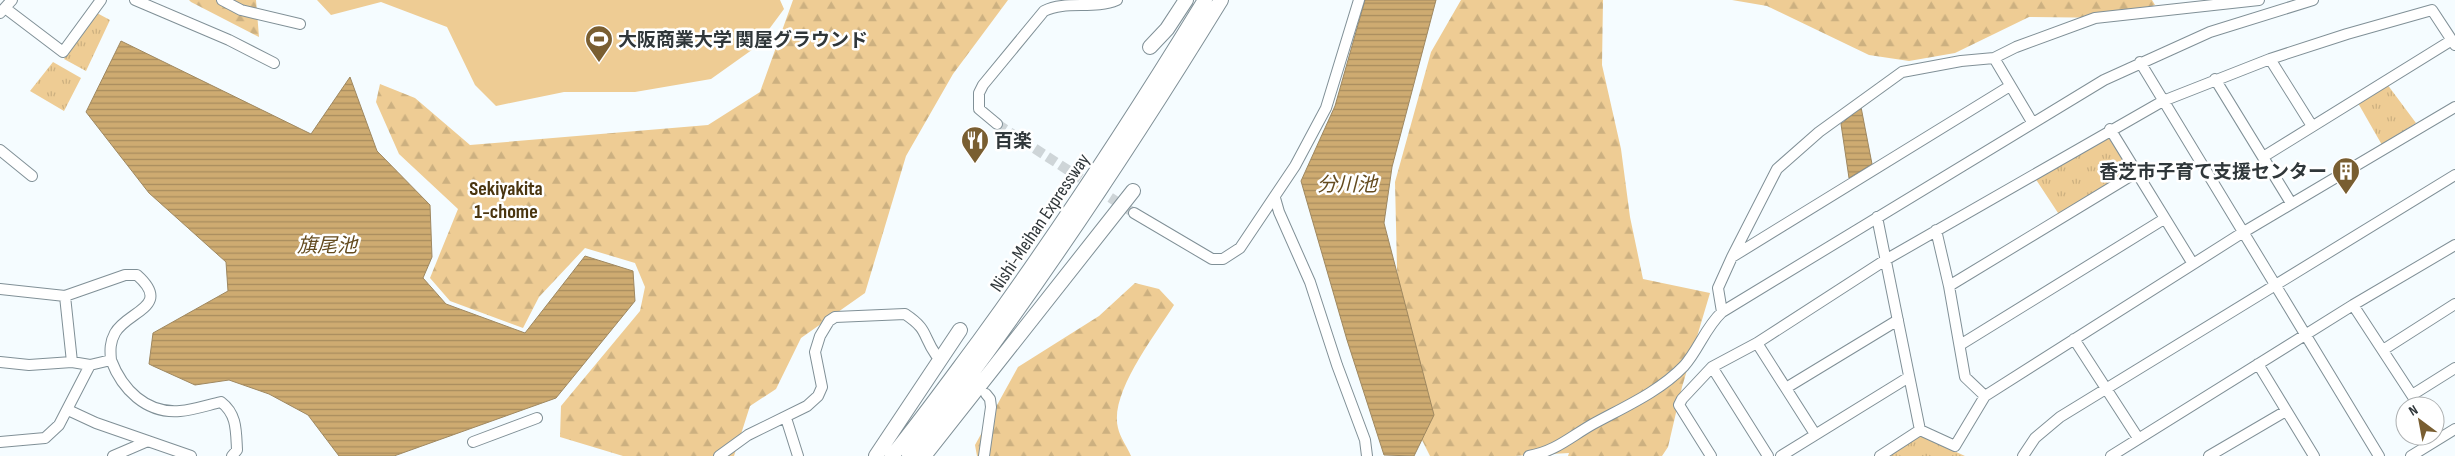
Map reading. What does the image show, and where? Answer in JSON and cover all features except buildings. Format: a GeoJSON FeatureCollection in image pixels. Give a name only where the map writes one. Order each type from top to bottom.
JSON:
{"type":"FeatureCollection","features":[{"type":"Feature","properties":{"kind":"highway"},"geometry":{"type":"LineString","coordinates":[[1150,47],[1167,29],[1186,0]]}},
{"type":"Feature","properties":{"kind":"highway","name":"Nishi-Meihan Expressway"},"geometry":{"type":"LineString","coordinates":[[892,456],[932,406],[1046,245],[1134,116],[1206,0]]}},
{"type":"Feature","properties":{"kind":"highway","name":"Nishi-Meihan Expressway"},"geometry":{"type":"LineString","coordinates":[[909,456],[986,356],[1063,247],[1221,0]]}},
{"type":"Feature","properties":{"kind":"highway"},"geometry":{"type":"LineString","coordinates":[[924,456],[1133,191]]}},
{"type":"Feature","properties":{"kind":"highway"},"geometry":{"type":"LineString","coordinates":[[876,456],[960,330]]}},
{"type":"Feature","properties":{"kind":"street"},"geometry":{"type":"LineString","coordinates":[[3,9],[62,52],[101,0]]}},
{"type":"Feature","properties":{"kind":"street"},"geometry":{"type":"LineString","coordinates":[[135,0],[229,40],[274,64]]}},
{"type":"Feature","properties":{"kind":"street"},"geometry":{"type":"LineString","coordinates":[[222,0],[241,10],[300,24]]}},
{"type":"Feature","properties":{"kind":"street"},"geometry":{"type":"LineString","coordinates":[[998,124],[979,108],[978,93],[1044,11],[1057,6],[1107,3],[1117,0]]}},
{"type":"Feature","properties":{"kind":"street"},"geometry":{"type":"LineString","coordinates":[[1134,213],[1212,259],[1222,259],[1240,248],[1295,166],[1326,108],[1359,0]]}},
{"type":"Feature","properties":{"kind":"street"},"geometry":{"type":"LineString","coordinates":[[1722,312],[1718,288],[1777,169],[1819,132],[1902,72],[1961,61],[1994,58],[2016,47],[2095,18],[2259,0]]}},
{"type":"Feature","properties":{"kind":"street"},"geometry":{"type":"LineString","coordinates":[[1528,456],[1560,446],[1587,427],[1625,408],[1666,382],[1684,365],[1713,320],[1722,312],[2104,80],[2140,62],[2218,30],[2313,0]]}},
{"type":"Feature","properties":{"kind":"street"},"geometry":{"type":"LineString","coordinates":[[1711,456],[1679,406],[1682,399],[1712,367],[1757,343],[1887,259],[1936,230],[2110,129],[2163,101],[2270,59],[2347,34],[2432,10],[2453,43],[2263,157]]}},
{"type":"Feature","properties":{"kind":"street"},"geometry":{"type":"LineString","coordinates":[[1994,58],[2032,122]]}},
{"type":"Feature","properties":{"kind":"street"},"geometry":{"type":"LineString","coordinates":[[2270,59],[2312,126]]}},
{"type":"Feature","properties":{"kind":"street"},"geometry":{"type":"LineString","coordinates":[[2140,62],[2379,456]]}},
{"type":"Feature","properties":{"kind":"street"},"geometry":{"type":"LineString","coordinates":[[2215,79],[2292,204]]}},
{"type":"Feature","properties":{"kind":"street"},"geometry":{"type":"LineString","coordinates":[[1732,257],[2010,86]]}},
{"type":"Feature","properties":{"kind":"street"},"geometry":{"type":"LineString","coordinates":[[1920,430],[1955,446],[1985,396],[2242,233],[2455,107]]}},
{"type":"Feature","properties":{"kind":"street"},"geometry":{"type":"LineString","coordinates":[[2110,129],[2192,264]]}},
{"type":"Feature","properties":{"kind":"street"},"geometry":{"type":"LineString","coordinates":[[0,150],[32,176]]}},
{"type":"Feature","properties":{"kind":"street"},"geometry":{"type":"LineString","coordinates":[[1949,286],[2137,172]]}},
{"type":"Feature","properties":{"kind":"street"},"geometry":{"type":"LineString","coordinates":[[2023,456],[2035,438],[2060,417],[2104,388],[2455,175]]}},
{"type":"Feature","properties":{"kind":"street"},"geometry":{"type":"LineString","coordinates":[[1275,198],[1279,212],[1310,282],[1337,365],[1365,440],[1368,456]]}},
{"type":"Feature","properties":{"kind":"street"},"geometry":{"type":"LineString","coordinates":[[1877,217],[1920,430]]}},
{"type":"Feature","properties":{"kind":"street"},"geometry":{"type":"LineString","coordinates":[[1960,345],[2164,219]]}},
{"type":"Feature","properties":{"kind":"street"},"geometry":{"type":"LineString","coordinates":[[1936,230],[1949,286],[1965,377],[1985,396]]}},
{"type":"Feature","properties":{"kind":"street"},"geometry":{"type":"LineString","coordinates":[[2111,456],[2353,305],[2455,245]]}},
{"type":"Feature","properties":{"kind":"street"},"geometry":{"type":"LineString","coordinates":[[0,289],[65,296],[125,275],[137,275],[146,283],[150,295],[147,307],[115,332],[110,346],[111,360],[122,384],[134,396],[160,411],[181,411],[221,402],[230,409],[234,417],[237,450],[232,456]]}},
{"type":"Feature","properties":{"kind":"street"},"geometry":{"type":"LineString","coordinates":[[65,296],[72,362]]}},
{"type":"Feature","properties":{"kind":"street"},"geometry":{"type":"LineString","coordinates":[[2383,350],[2455,304]]}},
{"type":"Feature","properties":{"kind":"street"},"geometry":{"type":"LineString","coordinates":[[2353,305],[2412,395],[2455,368]]}},
{"type":"Feature","properties":{"kind":"street"},"geometry":{"type":"LineString","coordinates":[[719,456],[748,435],[786,418],[807,406],[818,396],[822,387],[814,352],[820,336],[829,321],[835,317],[905,314],[923,328],[930,347],[936,355]]}},
{"type":"Feature","properties":{"kind":"street"},"geometry":{"type":"LineString","coordinates":[[1786,388],[1898,320]]}},
{"type":"Feature","properties":{"kind":"street"},"geometry":{"type":"LineString","coordinates":[[2074,339],[2138,438]]}},
{"type":"Feature","properties":{"kind":"street"},"geometry":{"type":"LineString","coordinates":[[1757,343],[1815,434]]}},
{"type":"Feature","properties":{"kind":"street"},"geometry":{"type":"LineString","coordinates":[[0,362],[29,365],[72,362],[90,365],[111,360]]}},
{"type":"Feature","properties":{"kind":"street"},"geometry":{"type":"LineString","coordinates":[[2258,364],[2311,455]]}},
{"type":"Feature","properties":{"kind":"street"},"geometry":{"type":"LineString","coordinates":[[0,442],[45,438],[59,425],[90,365]]}},
{"type":"Feature","properties":{"kind":"street"},"geometry":{"type":"LineString","coordinates":[[1712,367],[1768,456]]}},
{"type":"Feature","properties":{"kind":"street"},"geometry":{"type":"LineString","coordinates":[[1781,456],[1909,377]]}},
{"type":"Feature","properties":{"kind":"street"},"geometry":{"type":"LineString","coordinates":[[984,456],[990,407],[990,399],[986,394]]}},
{"type":"Feature","properties":{"kind":"street"},"geometry":{"type":"LineString","coordinates":[[68,410],[96,423],[192,456]]}},
{"type":"Feature","properties":{"kind":"street"},"geometry":{"type":"LineString","coordinates":[[2209,456],[2286,411]]}},
{"type":"Feature","properties":{"kind":"street"},"geometry":{"type":"LineString","coordinates":[[473,442],[537,418]]}},
{"type":"Feature","properties":{"kind":"street"},"geometry":{"type":"LineString","coordinates":[[786,418],[798,456]]}},
{"type":"Feature","properties":{"kind":"street"},"geometry":{"type":"LineString","coordinates":[[1880,456],[1920,430]]}},
{"type":"Feature","properties":{"kind":"street"},"geometry":{"type":"LineString","coordinates":[[113,456],[148,441]]}},
{"type":"Feature","properties":{"kind":"street"},"geometry":{"type":"LineString","coordinates":[[2411,456],[2424,446]]}},
{"type":"Feature","properties":{"kind":"green space"},"geometry":{"type":"Polygon","coordinates":[[[189,0],[256,0],[259,37],[191,2],[189,0]]]}},
{"type":"Feature","properties":{"kind":"green space","name":"大阪商業大学 関屋グラウンド"},"geometry":{"type":"Polygon","coordinates":[[[317,0],[780,0],[784,9],[756,47],[711,79],[635,92],[564,92],[496,106],[475,85],[447,27],[381,2],[331,15],[317,0]]]}},
{"type":"Feature","properties":{"kind":"green space"},"geometry":{"type":"Polygon","coordinates":[[[793,0],[1008,0],[953,74],[906,156],[865,293],[801,338],[776,389],[750,406],[734,456],[623,456],[560,437],[561,406],[640,311],[645,287],[635,263],[585,248],[539,297],[523,328],[450,301],[430,278],[458,209],[399,154],[376,102],[380,84],[415,98],[470,145],[708,125],[760,92],[793,0]]]}},
{"type":"Feature","properties":{"kind":"green space"},"geometry":{"type":"Polygon","coordinates":[[[1461,0],[1603,0],[1602,65],[1621,149],[1630,217],[1643,279],[1710,293],[1682,387],[1668,447],[1662,456],[1568,456],[1569,453],[1514,456],[1430,456],[1419,434],[1403,351],[1397,268],[1395,182],[1431,52],[1461,0]]]}},
{"type":"Feature","properties":{"kind":"green space"},"geometry":{"type":"Polygon","coordinates":[[[1732,0],[2152,0],[2155,5],[2117,18],[2029,17],[1955,53],[1909,61],[1869,55],[1767,6],[1732,0]]]}},
{"type":"Feature","properties":{"kind":"green space"},"geometry":{"type":"Polygon","coordinates":[[[95,12],[110,20],[86,71],[64,59],[95,12]]]}},
{"type":"Feature","properties":{"kind":"green space"},"geometry":{"type":"Polygon","coordinates":[[[53,62],[81,78],[64,111],[30,91],[53,62]]]}},
{"type":"Feature","properties":{"kind":"green space"},"geometry":{"type":"Polygon","coordinates":[[[2387,84],[2416,123],[2382,145],[2358,103],[2387,84]]]}},
{"type":"Feature","properties":{"kind":"green space"},"geometry":{"type":"Polygon","coordinates":[[[2109,138],[2130,170],[2060,216],[2035,178],[2109,138]]]}},
{"type":"Feature","properties":{"kind":"green space"},"geometry":{"type":"Polygon","coordinates":[[[1135,283],[1159,289],[1174,305],[1136,364],[1120,398],[1117,414],[1118,428],[1131,456],[977,456],[975,445],[1018,367],[1099,316],[1135,283]]]}},
{"type":"Feature","properties":{"kind":"green space"},"geometry":{"type":"Polygon","coordinates":[[[1919,435],[1965,456],[1886,456],[1919,435]]]}},
{"type":"Feature","properties":{"kind":"water","name":"分川池"},"geometry":{"type":"Polygon","coordinates":[[[1365,0],[1436,0],[1392,167],[1384,223],[1434,415],[1414,456],[1384,455],[1347,340],[1301,181],[1335,106],[1365,0]]]}},
{"type":"Feature","properties":{"kind":"water","name":"旗尾池"},"geometry":{"type":"Polygon","coordinates":[[[121,41],[311,134],[350,77],[377,151],[430,205],[432,257],[423,278],[446,304],[525,333],[585,256],[633,271],[635,301],[556,398],[394,456],[339,456],[308,415],[269,394],[229,380],[195,385],[149,364],[153,333],[228,291],[226,262],[149,193],[86,112],[121,41]]]}},
{"type":"Feature","properties":{"kind":"water"},"geometry":{"type":"Polygon","coordinates":[[[1861,107],[1872,164],[1849,178],[1841,124],[1861,107]]]}},
{"type":"Feature","properties":{"kind":"tunnel"},"geometry":{"type":"LineString","coordinates":[[997,124],[1134,213]]}},
{"type":"Feature","properties":{"kind":"place","name":"大阪商業大学 関屋グラウンド"},"geometry":{"type":"Point","coordinates":[599,63]}},
{"type":"Feature","properties":{"kind":"place","name":"百楽"},"geometry":{"type":"Point","coordinates":[975,164]}},
{"type":"Feature","properties":{"kind":"place","name":"香芝市子育て支援センター"},"geometry":{"type":"Point","coordinates":[2346,195]}},
{"type":"Feature","properties":{"kind":"district","name":"Sekiyakita 1-chome"},"geometry":{"type":"Point","coordinates":[506,200]}}]}
